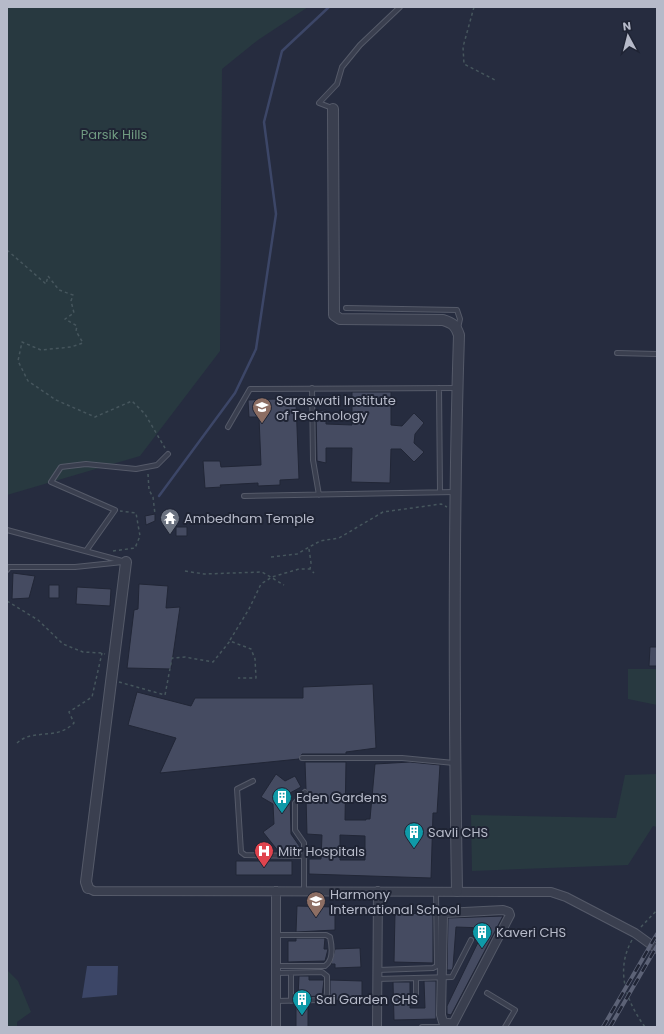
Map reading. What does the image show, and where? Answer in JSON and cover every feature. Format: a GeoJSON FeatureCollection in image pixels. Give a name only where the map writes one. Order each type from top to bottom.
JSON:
{"type":"FeatureCollection","features":[{"type":"Feature","properties":{"kind":"street"},"geometry":{"type":"LineString","coordinates":[[333,108],[334,315],[340,319],[443,320],[451,322],[458,330],[459,335],[456,492],[455,763],[457,891]]}},
{"type":"Feature","properties":{"kind":"street"},"geometry":{"type":"LineString","coordinates":[[126,562],[86,882],[88,888],[94,891],[457,891],[555,893],[635,934],[657,949]]}},
{"type":"Feature","properties":{"kind":"street"},"geometry":{"type":"LineString","coordinates":[[276,891],[276,1027]]}},
{"type":"Feature","properties":{"kind":"street"},"geometry":{"type":"LineString","coordinates":[[377,1027],[378,891]]}},
{"type":"Feature","properties":{"kind":"street"},"geometry":{"type":"LineString","coordinates":[[503,910],[509,912],[510,915],[453,1024],[443,1022],[441,1018],[442,977],[443,915],[445,913],[503,910]]}},
{"type":"Feature","properties":{"kind":"lane"},"geometry":{"type":"LineString","coordinates":[[333,108],[319,103],[337,84],[342,66],[360,44],[400,7]]}},
{"type":"Feature","properties":{"kind":"lane"},"geometry":{"type":"LineString","coordinates":[[346,308],[457,310],[460,319],[458,330]]}},
{"type":"Feature","properties":{"kind":"lane"},"geometry":{"type":"LineString","coordinates":[[617,353],[657,354]]}},
{"type":"Feature","properties":{"kind":"lane"},"geometry":{"type":"LineString","coordinates":[[312,388],[313,460],[318,495]]}},
{"type":"Feature","properties":{"kind":"lane"},"geometry":{"type":"LineString","coordinates":[[439,388],[440,492]]}},
{"type":"Feature","properties":{"kind":"lane"},"geometry":{"type":"LineString","coordinates":[[228,427],[250,389],[458,388]]}},
{"type":"Feature","properties":{"kind":"lane"},"geometry":{"type":"LineString","coordinates":[[86,551],[115,510],[51,482],[61,467],[86,464],[136,469],[157,465],[168,454]]}},
{"type":"Feature","properties":{"kind":"lane"},"geometry":{"type":"LineString","coordinates":[[244,496],[456,492]]}},
{"type":"Feature","properties":{"kind":"lane"},"geometry":{"type":"LineString","coordinates":[[7,530],[126,562]]}},
{"type":"Feature","properties":{"kind":"lane"},"geometry":{"type":"LineString","coordinates":[[7,570],[9,567],[75,567],[126,562]]}},
{"type":"Feature","properties":{"kind":"lane"},"geometry":{"type":"LineString","coordinates":[[302,758],[402,758],[455,763]]}},
{"type":"Feature","properties":{"kind":"lane"},"geometry":{"type":"LineString","coordinates":[[253,781],[237,789],[241,852],[245,855],[305,856]]}},
{"type":"Feature","properties":{"kind":"lane"},"geometry":{"type":"LineString","coordinates":[[304,891],[304,843],[295,830],[295,803],[305,792]]}},
{"type":"Feature","properties":{"kind":"lane"},"geometry":{"type":"LineString","coordinates":[[378,970],[437,966],[436,892]]}},
{"type":"Feature","properties":{"kind":"lane"},"geometry":{"type":"LineString","coordinates":[[276,935],[326,935],[330,937],[331,942],[331,959],[325,966],[276,970]]}},
{"type":"Feature","properties":{"kind":"lane"},"geometry":{"type":"LineString","coordinates":[[378,979],[452,978],[471,940]]}},
{"type":"Feature","properties":{"kind":"lane"},"geometry":{"type":"LineString","coordinates":[[276,970],[291,973],[322,972],[327,976],[326,994],[324,999],[276,1001]]}},
{"type":"Feature","properties":{"kind":"lane"},"geometry":{"type":"LineString","coordinates":[[291,973],[291,1001]]}},
{"type":"Feature","properties":{"kind":"lane"},"geometry":{"type":"LineString","coordinates":[[416,978],[416,997]]}},
{"type":"Feature","properties":{"kind":"lane"},"geometry":{"type":"LineString","coordinates":[[487,993],[515,1010],[505,1027]]}},
{"type":"Feature","properties":{"kind":"lane"},"geometry":{"type":"LineString","coordinates":[[422,1027],[442,1027]]}},
{"type":"Feature","properties":{"kind":"path"},"geometry":{"type":"LineString","coordinates":[[474,7],[463,47],[464,64],[497,81]]}},
{"type":"Feature","properties":{"kind":"path"},"geometry":{"type":"LineString","coordinates":[[7,250],[46,284],[48,276],[59,290],[73,295],[71,301],[74,313],[65,319],[77,326],[76,331],[83,343],[71,347],[41,350],[22,342],[18,361],[28,381],[56,400],[95,417],[132,401],[145,414],[168,454]]}},
{"type":"Feature","properties":{"kind":"path"},"geometry":{"type":"LineString","coordinates":[[149,467],[148,490],[153,497],[155,514]]}},
{"type":"Feature","properties":{"kind":"path"},"geometry":{"type":"LineString","coordinates":[[271,557],[297,554],[320,542],[339,538],[383,512],[441,504],[456,510]]}},
{"type":"Feature","properties":{"kind":"path"},"geometry":{"type":"LineString","coordinates":[[102,555],[111,551],[124,551],[135,548],[140,536],[136,514],[115,510]]}},
{"type":"Feature","properties":{"kind":"path"},"geometry":{"type":"LineString","coordinates":[[309,549],[311,563],[310,570]]}},
{"type":"Feature","properties":{"kind":"path"},"geometry":{"type":"LineString","coordinates":[[111,680],[165,695],[172,658],[185,657],[213,662],[230,641],[261,584],[272,577],[299,569],[310,570],[314,573]]}},
{"type":"Feature","properties":{"kind":"path"},"geometry":{"type":"LineString","coordinates":[[185,571],[204,574],[262,572],[284,585]]}},
{"type":"Feature","properties":{"kind":"path"},"geometry":{"type":"LineString","coordinates":[[7,601],[38,620],[63,644],[83,652],[102,653],[114,659]]}},
{"type":"Feature","properties":{"kind":"path"},"geometry":{"type":"LineString","coordinates":[[230,641],[251,649],[255,659],[256,678],[238,678]]}},
{"type":"Feature","properties":{"kind":"path"},"geometry":{"type":"LineString","coordinates":[[18,743],[22,739],[34,735],[54,734],[67,730],[74,723],[68,712],[92,697],[102,653]]}},
{"type":"Feature","properties":{"kind":"path"},"geometry":{"type":"LineString","coordinates":[[645,1027],[633,1010],[625,989],[624,967],[629,945],[635,934],[657,910]]}},
{"type":"Feature","properties":{"kind":"green space","name":"Parsik Hills"},"geometry":{"type":"Polygon","coordinates":[[[7,7],[308,7],[258,40],[222,69],[220,351],[140,456],[7,495],[7,7]]]}},
{"type":"Feature","properties":{"kind":"green space"},"geometry":{"type":"Polygon","coordinates":[[[628,669],[657,669],[657,705],[628,699],[628,669]]]}},
{"type":"Feature","properties":{"kind":"green space"},"geometry":{"type":"Polygon","coordinates":[[[657,774],[657,827],[653,826],[628,865],[472,871],[471,815],[616,818],[625,775],[657,774]]]}},
{"type":"Feature","properties":{"kind":"green space"},"geometry":{"type":"Polygon","coordinates":[[[7,970],[18,981],[31,1012],[17,1022],[17,1027],[7,1027],[7,970]]]}},
{"type":"Feature","properties":{"kind":"water"},"geometry":{"type":"Polygon","coordinates":[[[87,966],[118,966],[117,995],[82,998],[87,966]]]}},
{"type":"Feature","properties":{"kind":"building"},"geometry":{"type":"Polygon","coordinates":[[[352,392],[391,392],[391,425],[402,426],[414,413],[424,423],[415,434],[414,443],[424,452],[414,462],[401,449],[391,449],[390,483],[351,482],[352,448],[326,448],[326,463],[317,461],[316,411],[326,410],[326,424],[352,425],[352,392]]]}},
{"type":"Feature","properties":{"kind":"building"},"geometry":{"type":"Polygon","coordinates":[[[277,399],[277,403],[296,402],[299,479],[280,480],[280,485],[258,486],[258,483],[220,485],[221,487],[205,488],[203,461],[220,461],[221,467],[261,465],[259,417],[249,417],[248,400],[277,399]]]}},
{"type":"Feature","properties":{"kind":"building"},"geometry":{"type":"Polygon","coordinates":[[[155,514],[155,521],[146,525],[145,516],[155,514]]]}},
{"type":"Feature","properties":{"kind":"building"},"geometry":{"type":"Polygon","coordinates":[[[176,527],[187,527],[187,536],[176,536],[176,527]]]}},
{"type":"Feature","properties":{"kind":"building"},"geometry":{"type":"Polygon","coordinates":[[[13,573],[35,576],[29,598],[12,599],[13,573]]]}},
{"type":"Feature","properties":{"kind":"building"},"geometry":{"type":"Polygon","coordinates":[[[139,584],[168,586],[166,608],[180,607],[171,669],[127,668],[134,610],[138,609],[139,584]]]}},
{"type":"Feature","properties":{"kind":"building"},"geometry":{"type":"Polygon","coordinates":[[[49,585],[59,585],[59,598],[49,598],[49,585]]]}},
{"type":"Feature","properties":{"kind":"building"},"geometry":{"type":"Polygon","coordinates":[[[77,587],[111,589],[110,606],[76,604],[77,587]]]}},
{"type":"Feature","properties":{"kind":"building"},"geometry":{"type":"Polygon","coordinates":[[[650,647],[657,647],[657,666],[649,666],[650,647]]]}},
{"type":"Feature","properties":{"kind":"building"},"geometry":{"type":"Polygon","coordinates":[[[373,684],[376,748],[346,752],[346,754],[302,754],[299,759],[160,773],[176,738],[128,725],[137,692],[191,706],[195,698],[303,698],[303,687],[373,684]]]}},
{"type":"Feature","properties":{"kind":"building"},"geometry":{"type":"Polygon","coordinates":[[[305,762],[346,762],[345,820],[366,820],[370,819],[375,764],[410,762],[440,765],[437,813],[433,813],[431,878],[309,874],[309,859],[321,859],[322,835],[307,834],[306,797],[308,792],[306,789],[305,762]],[[340,835],[340,860],[365,860],[365,836],[340,835]]]}},
{"type":"Feature","properties":{"kind":"building","name":"Eden Gardens"},"geometry":{"type":"Polygon","coordinates":[[[276,774],[285,781],[295,776],[301,787],[290,793],[291,834],[300,847],[300,849],[294,852],[279,852],[263,832],[274,824],[273,804],[261,797],[276,774]]]}},
{"type":"Feature","properties":{"kind":"building","name":"Mitr Hospitals"},"geometry":{"type":"Polygon","coordinates":[[[236,861],[292,861],[292,875],[236,875],[236,861]]]}},
{"type":"Feature","properties":{"kind":"building","name":"Harmony International School"},"geometry":{"type":"Polygon","coordinates":[[[297,906],[335,907],[335,930],[296,932],[297,906]]]}},
{"type":"Feature","properties":{"kind":"building"},"geometry":{"type":"Polygon","coordinates":[[[395,913],[433,914],[433,963],[394,962],[395,913]]]}},
{"type":"Feature","properties":{"kind":"building","name":"Kaveri CHS"},"geometry":{"type":"Polygon","coordinates":[[[503,916],[451,1015],[447,1014],[447,1006],[485,928],[456,927],[453,967],[452,970],[447,970],[448,918],[503,916]]]}},
{"type":"Feature","properties":{"kind":"building"},"geometry":{"type":"Polygon","coordinates":[[[296,938],[325,938],[324,949],[328,949],[325,961],[288,962],[288,941],[296,941],[296,938]]]}},
{"type":"Feature","properties":{"kind":"building"},"geometry":{"type":"Polygon","coordinates":[[[360,948],[361,967],[335,968],[335,964],[331,964],[335,949],[360,948]]]}},
{"type":"Feature","properties":{"kind":"building"},"geometry":{"type":"Polygon","coordinates":[[[299,976],[309,976],[309,980],[324,980],[322,996],[298,997],[299,976]]]}},
{"type":"Feature","properties":{"kind":"building"},"geometry":{"type":"Polygon","coordinates":[[[330,980],[362,981],[362,1001],[328,1000],[330,994],[330,980]]]}},
{"type":"Feature","properties":{"kind":"building"},"geometry":{"type":"Polygon","coordinates":[[[424,981],[436,981],[436,1019],[394,1020],[393,982],[410,982],[410,1008],[425,1008],[424,981]]]}},
{"type":"Feature","properties":{"kind":"building","name":"Sai Garden CHS"},"geometry":{"type":"Polygon","coordinates":[[[296,1004],[308,1004],[308,1027],[296,1027],[296,1004]]]}},
{"type":"Feature","properties":{"kind":"waterway"},"geometry":{"type":"LineString","coordinates":[[159,496],[235,393],[256,349],[276,214],[264,122],[282,51],[329,7]]}},
{"type":"Feature","properties":{"kind":"railway"},"geometry":{"type":"LineString","coordinates":[[603,1027],[657,934]]}},
{"type":"Feature","properties":{"kind":"railway"},"geometry":{"type":"LineString","coordinates":[[610,1027],[657,946]]}},
{"type":"Feature","properties":{"kind":"place","name":"Saraswati Institute of Technology"},"geometry":{"type":"Point","coordinates":[262,424]}},
{"type":"Feature","properties":{"kind":"place","name":"Ambedham Temple"},"geometry":{"type":"Point","coordinates":[170,535]}},
{"type":"Feature","properties":{"kind":"place","name":"Eden Gardens"},"geometry":{"type":"Point","coordinates":[282,814]}},
{"type":"Feature","properties":{"kind":"place","name":"Savli CHS"},"geometry":{"type":"Point","coordinates":[414,849]}},
{"type":"Feature","properties":{"kind":"place","name":"Mitr Hospitals"},"geometry":{"type":"Point","coordinates":[264,868]}},
{"type":"Feature","properties":{"kind":"place","name":"Harmony International School"},"geometry":{"type":"Point","coordinates":[316,918]}},
{"type":"Feature","properties":{"kind":"place","name":"Kaveri CHS"},"geometry":{"type":"Point","coordinates":[482,949]}},
{"type":"Feature","properties":{"kind":"place","name":"Sai Garden CHS"},"geometry":{"type":"Point","coordinates":[302,1016]}}]}
